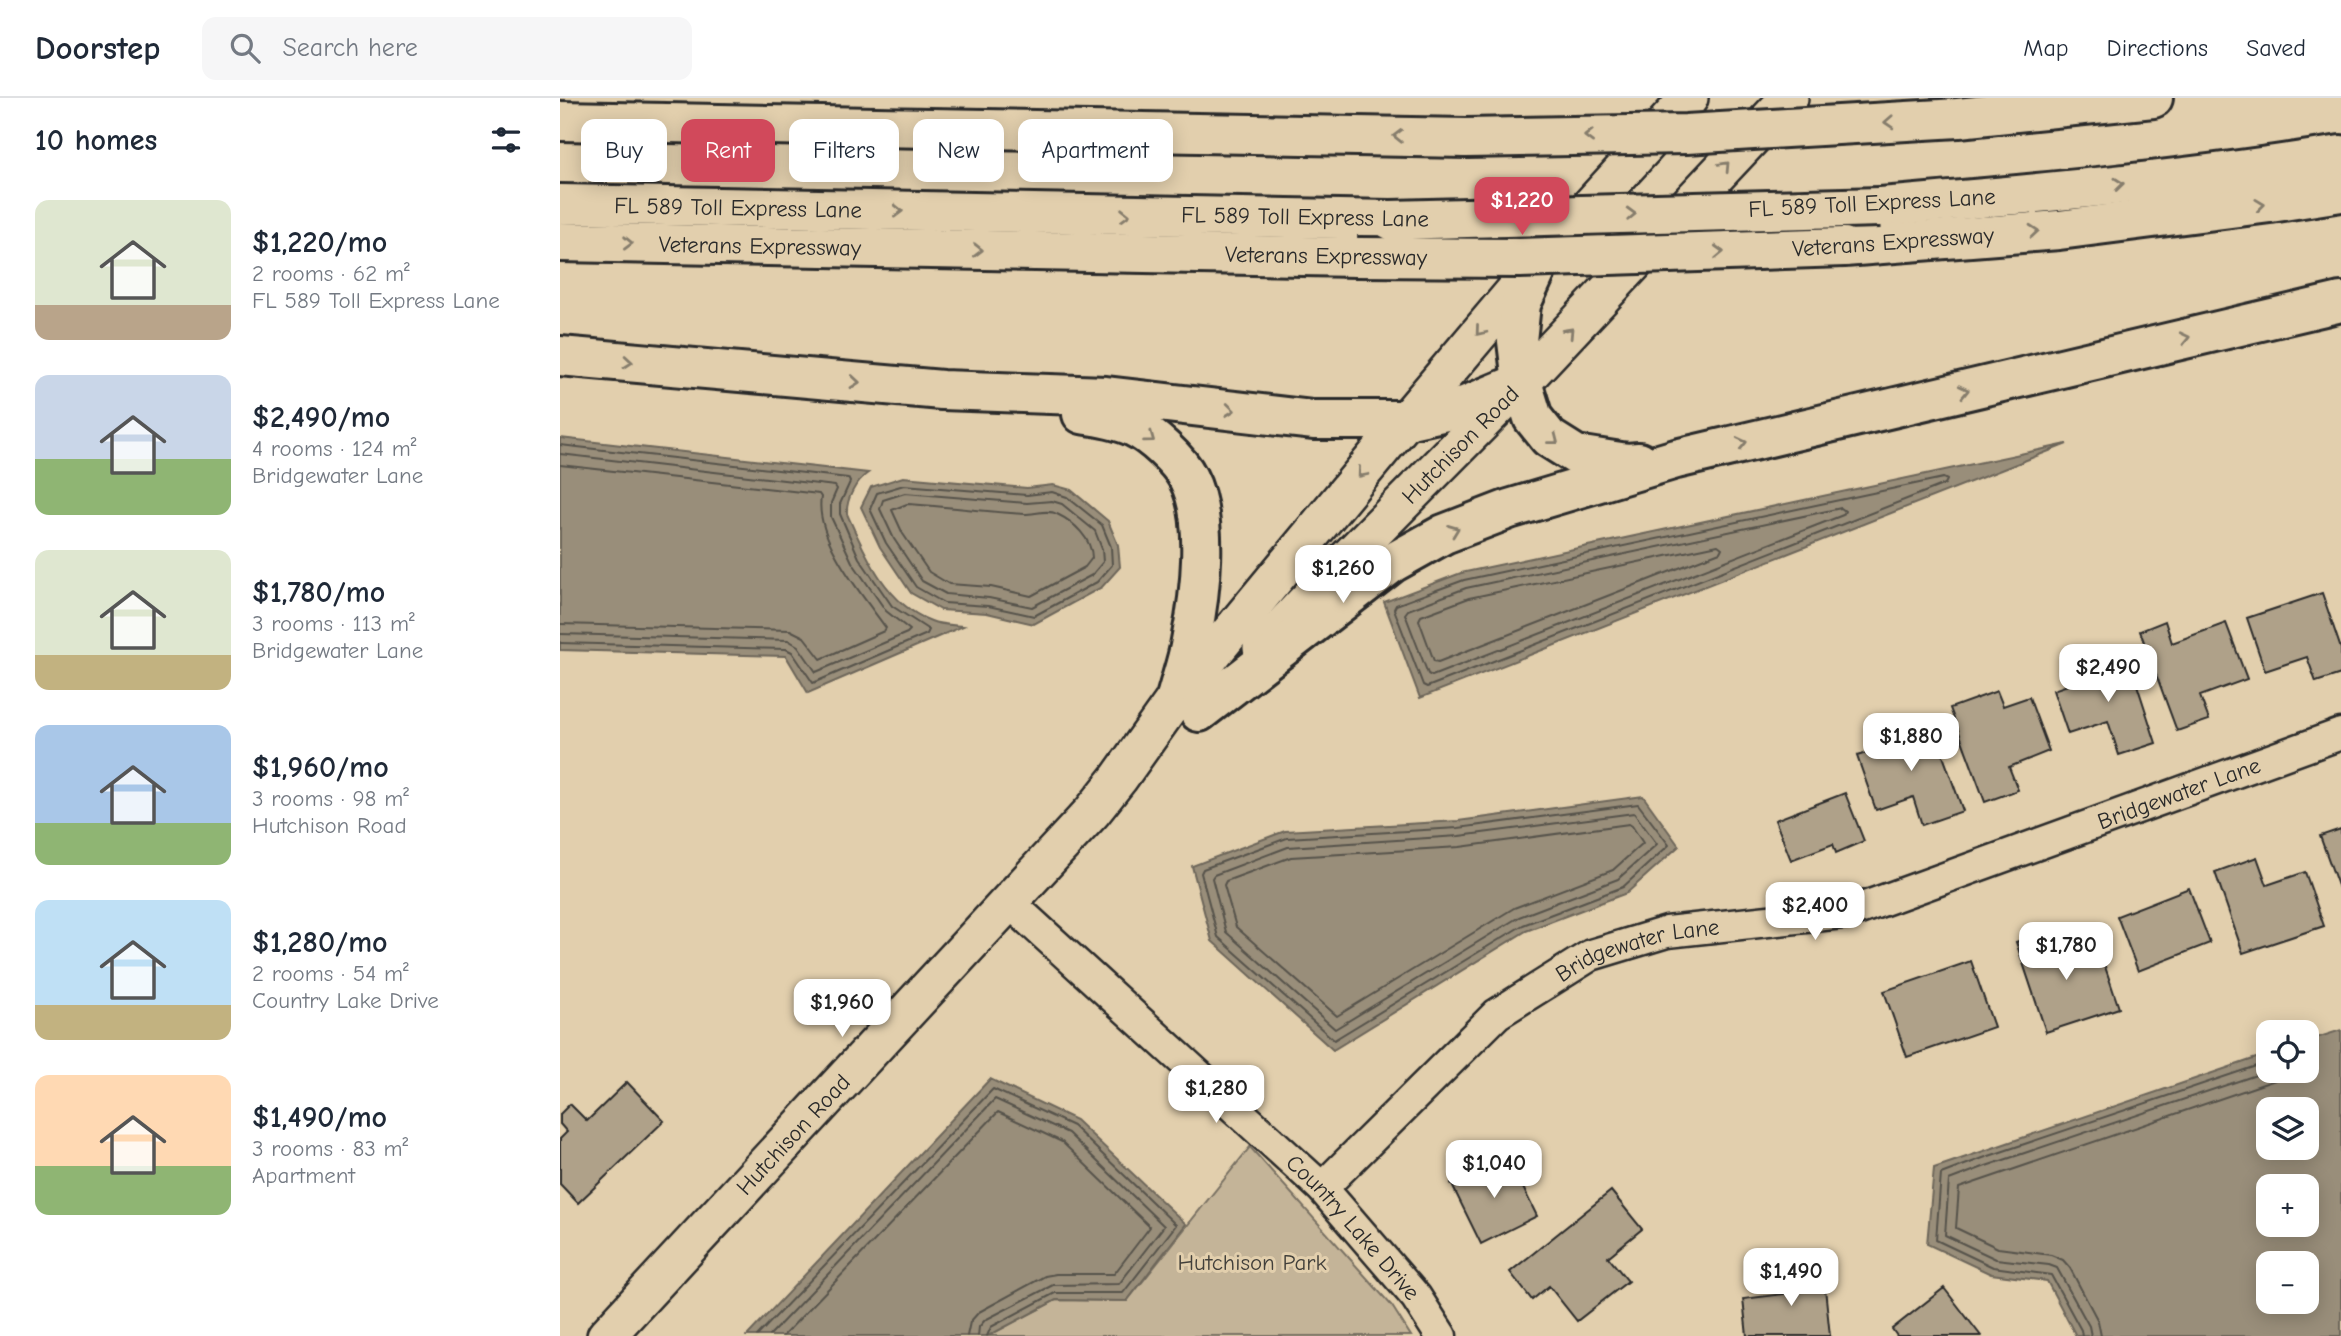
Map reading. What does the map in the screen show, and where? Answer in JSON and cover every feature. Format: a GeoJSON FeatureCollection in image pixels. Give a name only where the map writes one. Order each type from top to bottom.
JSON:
{"type":"FeatureCollection","features":[{"type":"Feature","properties":{"kind":"highway"},"geometry":{"type":"LineString","coordinates":[[560,121],[1466,138],[1686,134],[1958,118],[2153,98]]}},
{"type":"Feature","properties":{"kind":"highway","name":"FL 589 Toll Express Lane"},"geometry":{"type":"LineString","coordinates":[[560,204],[1391,220],[1880,207],[2272,167],[2341,155]]}},
{"type":"Feature","properties":{"kind":"highway","name":"Veterans Expressway"},"geometry":{"type":"LineString","coordinates":[[560,242],[1520,258],[1844,247],[2059,230],[2341,192]]}},
{"type":"Feature","properties":{"kind":"highway"},"geometry":{"type":"LineString","coordinates":[[1541,260],[1521,304],[1517,341],[1522,382],[1533,418],[1549,438],[1576,455],[1627,463],[1676,459]]}},
{"type":"Feature","properties":{"kind":"highway"},"geometry":{"type":"LineString","coordinates":[[1187,705],[1392,563],[1444,534],[1510,509],[1676,459],[2341,302]]}},
{"type":"Feature","properties":{"kind":"highway"},"geometry":{"type":"LineString","coordinates":[[560,356],[942,390],[1106,396],[1313,420],[1406,420],[1460,408],[1522,382]]}},
{"type":"Feature","properties":{"kind":"highway"},"geometry":{"type":"LineString","coordinates":[[942,390],[1105,418],[1134,427],[1166,450],[1188,477],[1200,516],[1200,572],[1187,705]]}},
{"type":"Feature","properties":{"kind":"street","name":"Hutchison Road"},"geometry":{"type":"LineString","coordinates":[[1187,705],[1406,420],[1541,260],[1689,98]]}},
{"type":"Feature","properties":{"kind":"street","name":"Hutchison Road"},"geometry":{"type":"LineString","coordinates":[[606,1336],[1009,902],[1187,705],[1522,382],[1789,98]]}},
{"type":"Feature","properties":{"kind":"street","name":"Bridgewater Lane"},"geometry":{"type":"LineString","coordinates":[[1322,1188],[1497,1014],[1591,955],[1667,932],[1851,912],[2341,734]]}},
{"type":"Feature","properties":{"kind":"street","name":"Country Lake Drive"},"geometry":{"type":"LineString","coordinates":[[1009,902],[1322,1188],[1416,1297],[1441,1336]]}},
{"type":"Feature","properties":{"kind":"green space","name":"Hutchison Park"},"geometry":{"type":"Polygon","coordinates":[[[1250,1147],[1392,1306],[1411,1336],[988,1336],[1056,1300],[1127,1301],[1250,1147]]]}},
{"type":"Feature","properties":{"kind":"water"},"geometry":{"type":"Polygon","coordinates":[[[560,438],[868,473],[853,491],[847,514],[879,576],[901,603],[915,613],[935,622],[963,626],[808,693],[786,656],[560,650],[560,438]]]}},
{"type":"Feature","properties":{"kind":"water"},"geometry":{"type":"Polygon","coordinates":[[[2067,444],[1420,698],[1384,602],[1461,573],[2067,444]]]}},
{"type":"Feature","properties":{"kind":"water"},"geometry":{"type":"Polygon","coordinates":[[[903,477],[1027,488],[1053,485],[1071,490],[1108,521],[1118,545],[1120,567],[1102,587],[1034,624],[987,613],[941,610],[911,593],[880,547],[861,507],[871,487],[903,477]]]}},
{"type":"Feature","properties":{"kind":"water"},"geometry":{"type":"Polygon","coordinates":[[[1643,796],[1679,846],[1627,893],[1526,931],[1333,1050],[1212,941],[1192,866],[1285,831],[1458,821],[1643,796]]]}},
{"type":"Feature","properties":{"kind":"water"},"geometry":{"type":"Polygon","coordinates":[[[2341,1030],[2341,1336],[2076,1336],[2047,1281],[1991,1274],[1927,1244],[1934,1168],[2256,1058],[2256,1083],[2319,1083],[2319,1037],[2341,1030]]]}},
{"type":"Feature","properties":{"kind":"water"},"geometry":{"type":"Polygon","coordinates":[[[990,1079],[1076,1120],[1186,1224],[1127,1301],[1056,1300],[988,1336],[747,1336],[990,1079]]]}},
{"type":"Feature","properties":{"kind":"building"},"geometry":{"type":"Polygon","coordinates":[[[2322,593],[2341,649],[2341,674],[2316,682],[2307,657],[2265,671],[2247,618],[2322,593]]]}},
{"type":"Feature","properties":{"kind":"building"},"geometry":{"type":"Polygon","coordinates":[[[2165,621],[2172,643],[2226,623],[2247,679],[2200,696],[2209,720],[2177,731],[2140,631],[2165,621]]]}},
{"type":"Feature","properties":{"kind":"building"},"geometry":{"type":"Polygon","coordinates":[[[2127,654],[2156,743],[2119,755],[2108,721],[2068,734],[2053,690],[2085,679],[2081,669],[2127,654]]]}},
{"type":"Feature","properties":{"kind":"building"},"geometry":{"type":"Polygon","coordinates":[[[1997,691],[2003,706],[2029,697],[2049,751],[2009,767],[2018,790],[1985,802],[1950,708],[1997,691]]]}},
{"type":"Feature","properties":{"kind":"building"},"geometry":{"type":"Polygon","coordinates":[[[1930,720],[1963,811],[1922,825],[1913,797],[1876,810],[1857,756],[1879,749],[1875,739],[1930,720]]]}},
{"type":"Feature","properties":{"kind":"building"},"geometry":{"type":"Polygon","coordinates":[[[1845,793],[1864,841],[1836,853],[1833,844],[1791,860],[1775,820],[1845,793]]]}},
{"type":"Feature","properties":{"kind":"building"},"geometry":{"type":"Polygon","coordinates":[[[2341,829],[2341,894],[2320,836],[2341,829]]]}},
{"type":"Feature","properties":{"kind":"building"},"geometry":{"type":"Polygon","coordinates":[[[2257,857],[2267,885],[2305,872],[2324,926],[2243,953],[2215,872],[2257,857]]]}},
{"type":"Feature","properties":{"kind":"building"},"geometry":{"type":"Polygon","coordinates":[[[2189,888],[2210,943],[2138,971],[2117,916],[2189,888]]]}},
{"type":"Feature","properties":{"kind":"building"},"geometry":{"type":"Polygon","coordinates":[[[2053,930],[2063,961],[2099,949],[2119,1008],[2046,1032],[2016,942],[2053,930]]]}},
{"type":"Feature","properties":{"kind":"building"},"geometry":{"type":"Polygon","coordinates":[[[1971,961],[1994,1027],[1907,1057],[1884,991],[1971,961]]]}},
{"type":"Feature","properties":{"kind":"building"},"geometry":{"type":"Polygon","coordinates":[[[627,1082],[664,1121],[578,1203],[560,1184],[560,1139],[567,1132],[560,1124],[560,1114],[570,1104],[587,1121],[627,1082]]]}},
{"type":"Feature","properties":{"kind":"building"},"geometry":{"type":"Polygon","coordinates":[[[1507,1155],[1537,1216],[1481,1244],[1451,1183],[1507,1155]]]}},
{"type":"Feature","properties":{"kind":"building"},"geometry":{"type":"Polygon","coordinates":[[[1611,1191],[1642,1229],[1608,1257],[1628,1281],[1577,1321],[1549,1286],[1532,1300],[1510,1272],[1611,1191]]]}},
{"type":"Feature","properties":{"kind":"building"},"geometry":{"type":"Polygon","coordinates":[[[1823,1269],[1830,1336],[1747,1336],[1743,1299],[1784,1294],[1781,1274],[1823,1269]]]}},
{"type":"Feature","properties":{"kind":"building"},"geometry":{"type":"Polygon","coordinates":[[[1944,1288],[1981,1336],[1897,1336],[1892,1329],[1944,1288]]]}}]}
